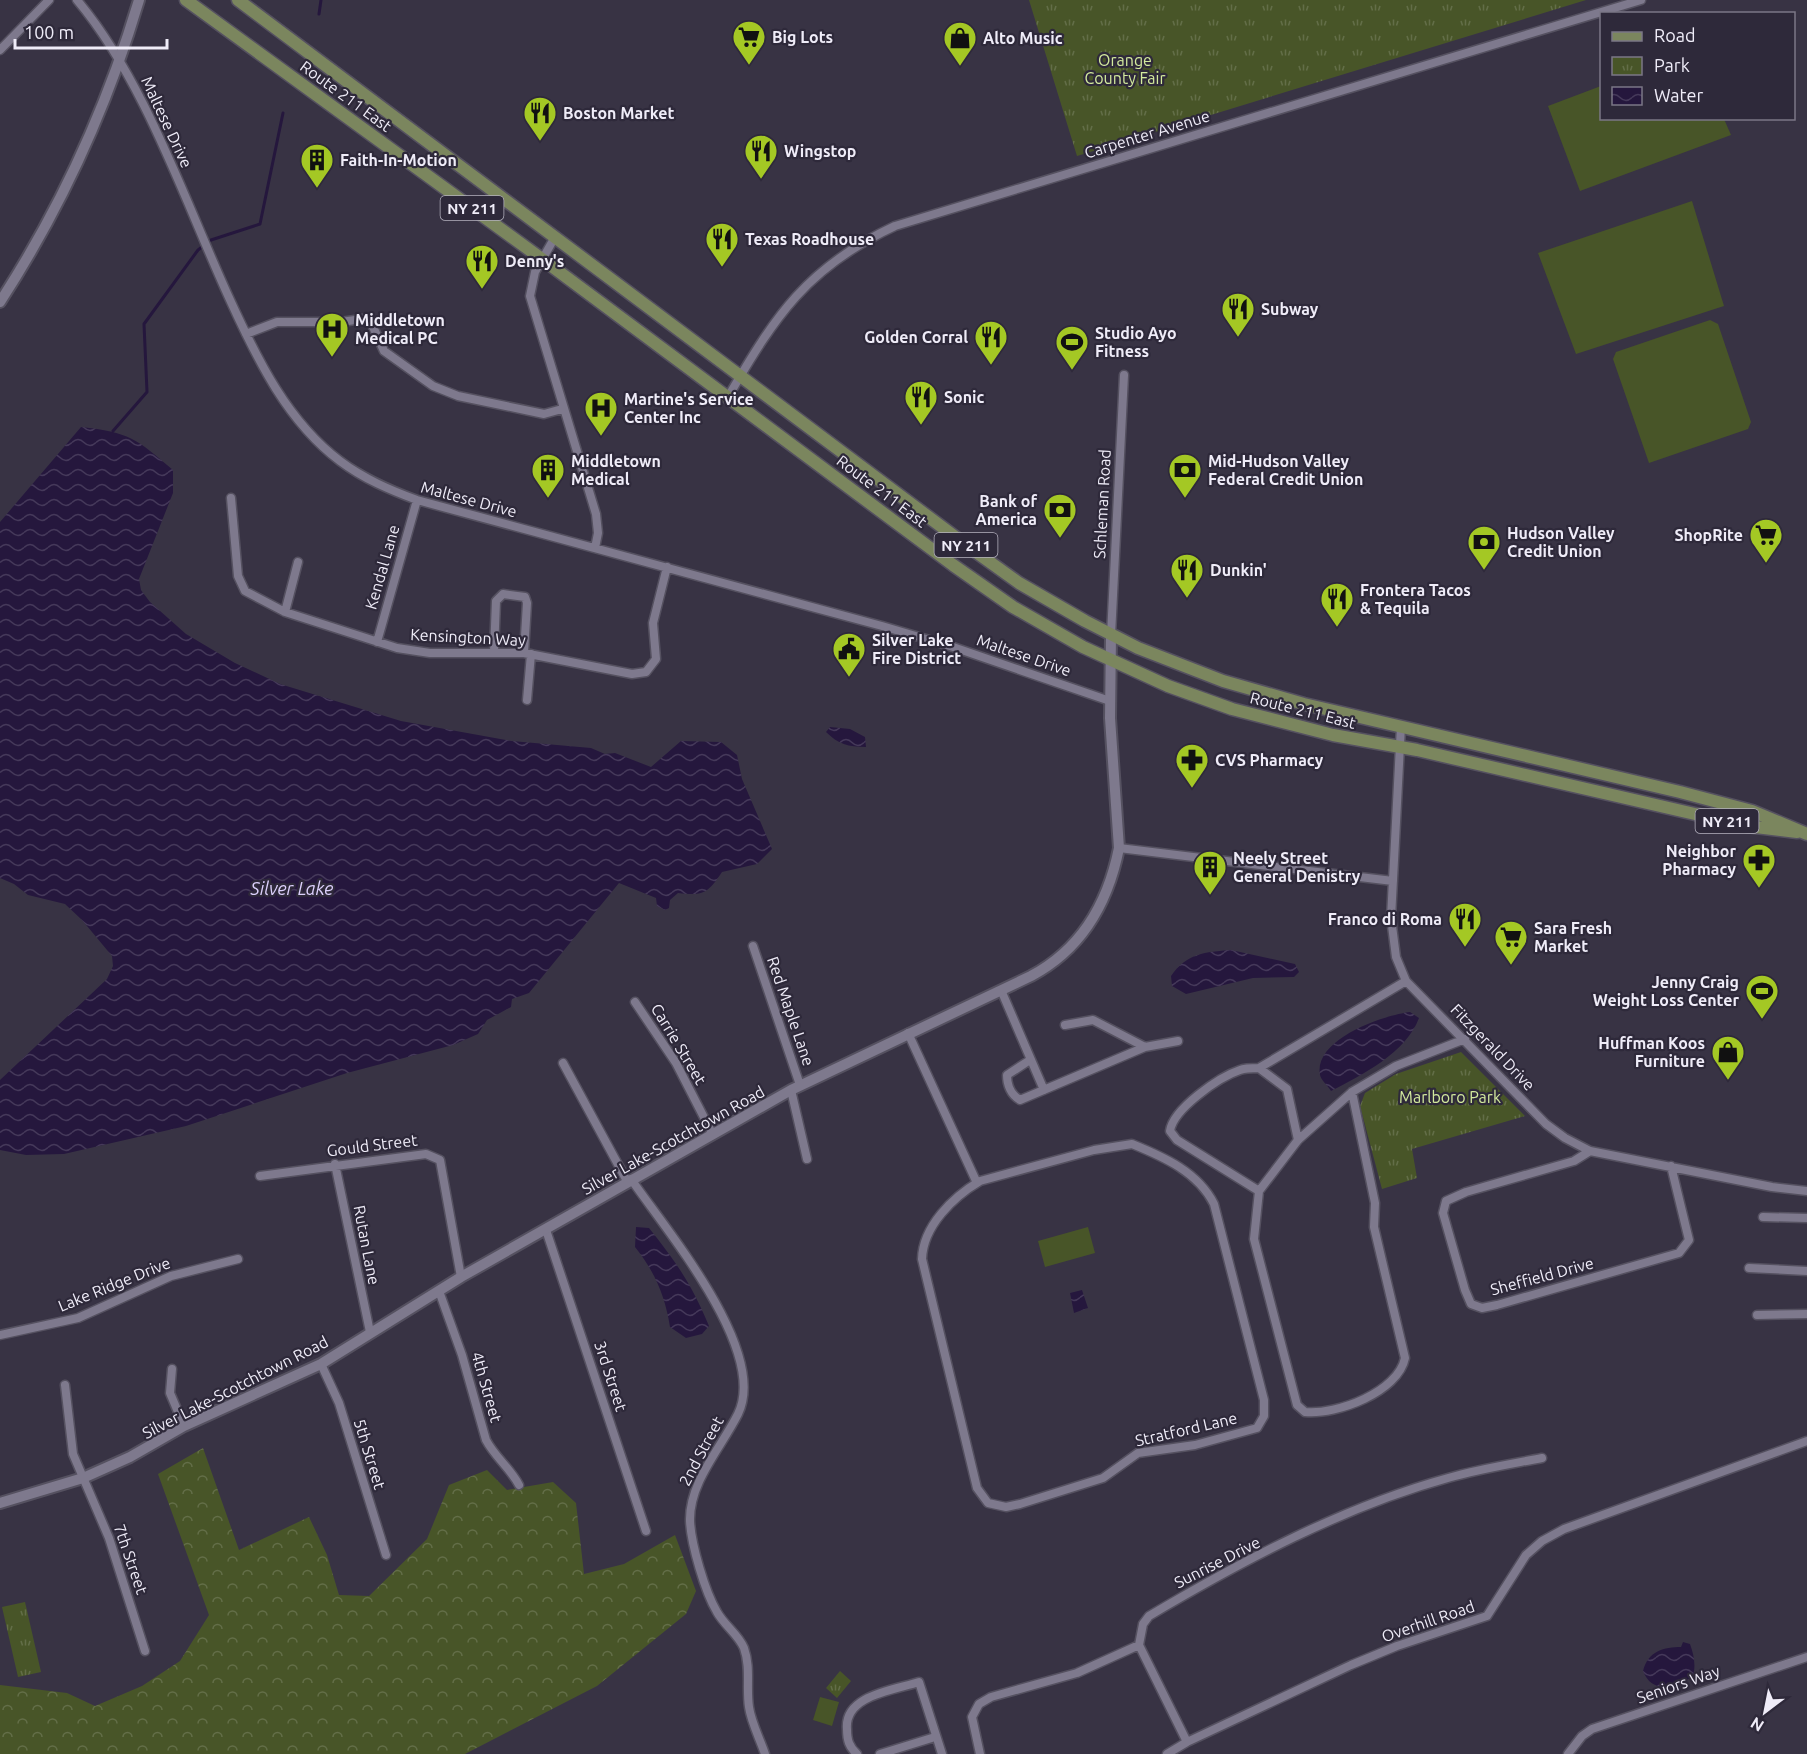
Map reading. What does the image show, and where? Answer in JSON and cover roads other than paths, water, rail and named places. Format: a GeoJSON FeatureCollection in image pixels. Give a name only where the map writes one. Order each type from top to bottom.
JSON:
{"type":"FeatureCollection","features":[{"type":"Feature","properties":{"kind":"main road","name":"Route 211 East"},"geometry":{"type":"LineString","coordinates":[[186,0],[542,259],[983,587],[1038,622],[1111,661],[1168,686],[1232,709],[1308,729],[1676,807],[1747,826],[1802,833]]}},
{"type":"Feature","properties":{"kind":"main road","name":"Route 211 East"},"geometry":{"type":"LineString","coordinates":[[238,0],[991,564],[1043,598],[1111,635],[1161,658],[1248,690],[1680,792],[1752,811],[1802,833]]}},
{"type":"Feature","properties":{"kind":"street"},"geometry":{"type":"LineString","coordinates":[[0,50],[49,0]]}},
{"type":"Feature","properties":{"kind":"street","name":"Maltese Drive"},"geometry":{"type":"LineString","coordinates":[[77,0],[134,85],[246,334],[281,396],[316,440],[339,460],[368,480],[417,500],[953,647],[1110,701]]}},
{"type":"Feature","properties":{"kind":"street"},"geometry":{"type":"LineString","coordinates":[[0,303],[80,160],[120,61],[139,0]]}},
{"type":"Feature","properties":{"kind":"street","name":"Carpenter Avenue"},"geometry":{"type":"LineString","coordinates":[[1601,12],[1641,0]]}},
{"type":"Feature","properties":{"kind":"street","name":"Carpenter Avenue"},"geometry":{"type":"LineString","coordinates":[[728,397],[774,324],[815,276],[854,247],[895,226],[1600,12]]}},
{"type":"Feature","properties":{"kind":"street"},"geometry":{"type":"LineString","coordinates":[[555,237],[531,281],[531,296],[562,409],[596,514],[598,533],[595,548]]}},
{"type":"Feature","properties":{"kind":"street"},"geometry":{"type":"LineString","coordinates":[[246,334],[277,322],[340,322],[369,318],[384,351],[433,386],[458,396],[544,414],[562,409]]}},
{"type":"Feature","properties":{"kind":"street","name":"Schleman Road"},"geometry":{"type":"LineString","coordinates":[[1111,635],[1124,375]]}},
{"type":"Feature","properties":{"kind":"street","name":"Kensington Way"},"geometry":{"type":"LineString","coordinates":[[231,498],[238,576],[245,591],[285,612],[377,642],[430,653],[528,654],[632,674],[646,672],[656,659],[653,623],[667,567]]}},
{"type":"Feature","properties":{"kind":"street","name":"Kendal Lane"},"geometry":{"type":"LineString","coordinates":[[377,642],[417,500]]}},
{"type":"Feature","properties":{"kind":"street"},"geometry":{"type":"LineString","coordinates":[[285,612],[298,562]]}},
{"type":"Feature","properties":{"kind":"street"},"geometry":{"type":"LineString","coordinates":[[494,652],[496,601],[503,594],[525,597],[528,654],[527,700]]}},
{"type":"Feature","properties":{"kind":"street","name":"Silver Lake-Scotchtown Road"},"geometry":{"type":"LineString","coordinates":[[0,1503],[83,1478],[130,1457],[184,1426],[321,1364],[461,1276],[546,1230],[629,1180],[795,1088],[1043,969],[1076,944],[1097,909],[1119,848],[1110,701],[1111,635]]}},
{"type":"Feature","properties":{"kind":"street","name":"Fitzgerald Drive"},"geometry":{"type":"LineString","coordinates":[[1401,726],[1392,937],[1396,957],[1406,981],[1546,1124],[1565,1138],[1590,1151],[1772,1187],[1807,1191]]}},
{"type":"Feature","properties":{"kind":"street"},"geometry":{"type":"LineString","coordinates":[[1119,848],[1393,881]]}},
{"type":"Feature","properties":{"kind":"street","name":"Red Maple Lane"},"geometry":{"type":"LineString","coordinates":[[753,946],[795,1088],[807,1160]]}},
{"type":"Feature","properties":{"kind":"street"},"geometry":{"type":"LineString","coordinates":[[1259,1191],[1189,1149],[1170,1131],[1176,1116],[1187,1103],[1240,1070],[1259,1068],[1406,981]]}},
{"type":"Feature","properties":{"kind":"street"},"geometry":{"type":"LineString","coordinates":[[1001,990],[1044,1090]]}},
{"type":"Feature","properties":{"kind":"street","name":"Carrie Street"},"geometry":{"type":"LineString","coordinates":[[635,1002],[676,1063],[713,1135]]}},
{"type":"Feature","properties":{"kind":"street"},"geometry":{"type":"LineString","coordinates":[[1065,1025],[1093,1020],[1144,1047]]}},
{"type":"Feature","properties":{"kind":"street"},"geometry":{"type":"LineString","coordinates":[[908,1033],[977,1183]]}},
{"type":"Feature","properties":{"kind":"street"},"geometry":{"type":"LineString","coordinates":[[1352,1092],[1375,1203],[1374,1227],[1405,1358],[1394,1382],[1359,1400],[1313,1413],[1305,1412],[1297,1405],[1254,1239],[1259,1191],[1298,1140],[1352,1092],[1396,1066],[1465,1039]]}},
{"type":"Feature","properties":{"kind":"street"},"geometry":{"type":"LineString","coordinates":[[1030,1060],[1006,1075],[1006,1082],[1014,1097],[1020,1100],[1144,1047],[1179,1041]]}},
{"type":"Feature","properties":{"kind":"street","name":"2nd Street"},"geometry":{"type":"LineString","coordinates":[[563,1063],[629,1180],[716,1302],[735,1345],[745,1381],[741,1408],[694,1492],[691,1533],[710,1598],[717,1613],[743,1646],[749,1676],[749,1709],[765,1754]]}},
{"type":"Feature","properties":{"kind":"street"},"geometry":{"type":"LineString","coordinates":[[1259,1068],[1287,1089],[1298,1140]]}},
{"type":"Feature","properties":{"kind":"street","name":"Stratford Lane"},"geometry":{"type":"LineString","coordinates":[[1132,1144],[1153,1153],[1196,1179],[1207,1190],[1217,1215],[1258,1371],[1264,1400],[1261,1423],[1257,1428],[1195,1445],[1138,1453],[1103,1478],[1020,1504],[1006,1507],[988,1503],[977,1488],[922,1259],[922,1248],[930,1229],[943,1212],[977,1183],[1094,1150],[1132,1144]]}},
{"type":"Feature","properties":{"kind":"street","name":"Sheffield Drive"},"geometry":{"type":"LineString","coordinates":[[1590,1151],[1574,1161],[1452,1196],[1446,1201],[1443,1213],[1471,1304],[1482,1308],[1497,1305],[1680,1253],[1689,1240],[1671,1166]]}},
{"type":"Feature","properties":{"kind":"street","name":"Gould Street"},"geometry":{"type":"LineString","coordinates":[[260,1176],[335,1164],[426,1154],[440,1160],[461,1276]]}},
{"type":"Feature","properties":{"kind":"street","name":"Rutan Lane"},"geometry":{"type":"LineString","coordinates":[[335,1164],[370,1332]]}},
{"type":"Feature","properties":{"kind":"street"},"geometry":{"type":"LineString","coordinates":[[1763,1217],[1807,1218]]}},
{"type":"Feature","properties":{"kind":"street","name":"3rd Street"},"geometry":{"type":"LineString","coordinates":[[546,1230],[646,1532]]}},
{"type":"Feature","properties":{"kind":"street","name":"Lake Ridge Drive"},"geometry":{"type":"LineString","coordinates":[[0,1335],[78,1318],[171,1275],[238,1258]]}},
{"type":"Feature","properties":{"kind":"street"},"geometry":{"type":"LineString","coordinates":[[1749,1268],[1807,1271]]}},
{"type":"Feature","properties":{"kind":"street","name":"4th Street"},"geometry":{"type":"LineString","coordinates":[[439,1291],[462,1355],[486,1440],[493,1452],[509,1467],[519,1485]]}},
{"type":"Feature","properties":{"kind":"street"},"geometry":{"type":"LineString","coordinates":[[1757,1315],[1807,1314]]}},
{"type":"Feature","properties":{"kind":"street","name":"5th Street"},"geometry":{"type":"LineString","coordinates":[[321,1364],[339,1403],[387,1555]]}},
{"type":"Feature","properties":{"kind":"street"},"geometry":{"type":"LineString","coordinates":[[172,1369],[170,1394],[184,1426]]}},
{"type":"Feature","properties":{"kind":"street","name":"7th Street"},"geometry":{"type":"LineString","coordinates":[[65,1385],[73,1454],[109,1538],[145,1651]]}},
{"type":"Feature","properties":{"kind":"street","name":"Overhill Road"},"geometry":{"type":"LineString","coordinates":[[1167,1754],[1187,1742],[1351,1665],[1397,1646],[1487,1616],[1526,1555],[1564,1529],[1807,1441]]}},
{"type":"Feature","properties":{"kind":"street","name":"Sunrise Drive"},"geometry":{"type":"LineString","coordinates":[[1139,1646],[1143,1623],[1149,1616],[1186,1594],[1308,1533],[1410,1489],[1449,1477],[1542,1458]]}},
{"type":"Feature","properties":{"kind":"street"},"geometry":{"type":"LineString","coordinates":[[980,1754],[972,1717],[979,1704],[991,1696],[1077,1673],[1139,1646],[1187,1742]]}},
{"type":"Feature","properties":{"kind":"street","name":"Seniors Way"},"geometry":{"type":"LineString","coordinates":[[1568,1754],[1582,1736],[1592,1729],[1807,1657]]}},
{"type":"Feature","properties":{"kind":"street"},"geometry":{"type":"LineString","coordinates":[[857,1754],[848,1743],[846,1725],[851,1711],[860,1701],[919,1682],[942,1754]]}},
{"type":"Feature","properties":{"kind":"street"},"geometry":{"type":"LineString","coordinates":[[880,1754],[935,1737]]}},
{"type":"Feature","properties":{"kind":"water","name":"Silver Lake"},"geometry":{"type":"Polygon","coordinates":[[[81,427],[111,431],[132,439],[173,470],[173,493],[139,579],[141,590],[150,602],[186,634],[235,663],[280,684],[401,721],[512,741],[591,748],[605,754],[615,753],[651,767],[681,741],[721,742],[737,755],[742,779],[772,849],[757,864],[722,872],[713,885],[704,892],[678,893],[670,900],[669,908],[665,910],[657,906],[656,898],[619,883],[529,993],[512,999],[511,1007],[487,1020],[478,1034],[453,1045],[347,1073],[186,1126],[64,1154],[26,1155],[0,1150],[0,1080],[107,979],[113,966],[112,956],[82,920],[65,904],[28,895],[14,884],[0,878],[0,522],[81,427]]]}},
{"type":"Feature","properties":{"kind":"water"},"geometry":{"type":"Polygon","coordinates":[[[830,727],[850,729],[865,737],[866,747],[839,742],[826,732],[830,727]]]}},
{"type":"Feature","properties":{"kind":"water"},"geometry":{"type":"Polygon","coordinates":[[[1231,950],[1295,964],[1299,972],[1294,977],[1253,978],[1186,994],[1172,986],[1171,976],[1190,958],[1205,953],[1231,950]]]}},
{"type":"Feature","properties":{"kind":"water"},"geometry":{"type":"Polygon","coordinates":[[[1410,1012],[1419,1018],[1413,1031],[1394,1052],[1382,1062],[1331,1091],[1320,1075],[1321,1062],[1327,1050],[1353,1031],[1368,1024],[1410,1012]]]}},
{"type":"Feature","properties":{"kind":"water"},"geometry":{"type":"Polygon","coordinates":[[[636,1227],[649,1228],[683,1275],[709,1326],[702,1334],[686,1338],[670,1327],[658,1285],[635,1247],[636,1227]]]}},
{"type":"Feature","properties":{"kind":"water"},"geometry":{"type":"Polygon","coordinates":[[[1082,1290],[1088,1308],[1074,1313],[1070,1293],[1082,1290]]]}},
{"type":"Feature","properties":{"kind":"water"},"geometry":{"type":"Polygon","coordinates":[[[1683,1642],[1690,1644],[1693,1652],[1693,1677],[1671,1685],[1652,1684],[1643,1671],[1645,1664],[1663,1649],[1681,1647],[1683,1642]]]}},
{"type":"Feature","properties":{"kind":"waterway"},"geometry":{"type":"LineString","coordinates":[[319,14],[321,0]]}},
{"type":"Feature","properties":{"kind":"waterway"},"geometry":{"type":"LineString","coordinates":[[113,431],[147,392],[144,324],[198,250],[211,240],[260,224],[283,113]]}},
{"type":"Feature","properties":{"kind":"place","name":"Big Lots"},"geometry":{"type":"Point","coordinates":[749,66]}},
{"type":"Feature","properties":{"kind":"place","name":"Alto Music"},"geometry":{"type":"Point","coordinates":[960,67]}},
{"type":"Feature","properties":{"kind":"place","name":"Boston Market"},"geometry":{"type":"Point","coordinates":[540,142]}},
{"type":"Feature","properties":{"kind":"place","name":"Wingstop"},"geometry":{"type":"Point","coordinates":[761,180]}},
{"type":"Feature","properties":{"kind":"place","name":"Faith-In-Motion"},"geometry":{"type":"Point","coordinates":[317,189]}},
{"type":"Feature","properties":{"kind":"place","name":"Texas Roadhouse"},"geometry":{"type":"Point","coordinates":[722,268]}},
{"type":"Feature","properties":{"kind":"place","name":"Denny's"},"geometry":{"type":"Point","coordinates":[482,290]}},
{"type":"Feature","properties":{"kind":"place","name":"Subway"},"geometry":{"type":"Point","coordinates":[1238,338]}},
{"type":"Feature","properties":{"kind":"place","name":"Middletown Medical PC"},"geometry":{"type":"Point","coordinates":[332,358]}},
{"type":"Feature","properties":{"kind":"place","name":"Golden Corral"},"geometry":{"type":"Point","coordinates":[991,366]}},
{"type":"Feature","properties":{"kind":"place","name":"Studio Ayo Fitness"},"geometry":{"type":"Point","coordinates":[1072,371]}},
{"type":"Feature","properties":{"kind":"place","name":"Sonic"},"geometry":{"type":"Point","coordinates":[921,426]}},
{"type":"Feature","properties":{"kind":"place","name":"Martine's Service Center Inc"},"geometry":{"type":"Point","coordinates":[601,437]}},
{"type":"Feature","properties":{"kind":"place","name":"Middletown Medical"},"geometry":{"type":"Point","coordinates":[548,499]}},
{"type":"Feature","properties":{"kind":"place","name":"Mid-Hudson Valley Federal Credit Union"},"geometry":{"type":"Point","coordinates":[1185,499]}},
{"type":"Feature","properties":{"kind":"place","name":"Bank of America"},"geometry":{"type":"Point","coordinates":[1060,539]}},
{"type":"Feature","properties":{"kind":"place","name":"ShopRite"},"geometry":{"type":"Point","coordinates":[1766,564]}},
{"type":"Feature","properties":{"kind":"place","name":"Hudson Valley Credit Union"},"geometry":{"type":"Point","coordinates":[1484,571]}},
{"type":"Feature","properties":{"kind":"place","name":"Dunkin'"},"geometry":{"type":"Point","coordinates":[1187,599]}},
{"type":"Feature","properties":{"kind":"place","name":"Frontera Tacos & Tequila"},"geometry":{"type":"Point","coordinates":[1337,628]}},
{"type":"Feature","properties":{"kind":"place","name":"Silver Lake Fire District"},"geometry":{"type":"Point","coordinates":[849,678]}},
{"type":"Feature","properties":{"kind":"place","name":"CVS Pharmacy"},"geometry":{"type":"Point","coordinates":[1192,789]}},
{"type":"Feature","properties":{"kind":"place","name":"Neighbor Pharmacy"},"geometry":{"type":"Point","coordinates":[1759,889]}},
{"type":"Feature","properties":{"kind":"place","name":"Neely Street General Denistry"},"geometry":{"type":"Point","coordinates":[1210,896]}},
{"type":"Feature","properties":{"kind":"place","name":"Franco di Roma"},"geometry":{"type":"Point","coordinates":[1465,948]}},
{"type":"Feature","properties":{"kind":"place","name":"Sara Fresh Market"},"geometry":{"type":"Point","coordinates":[1511,966]}},
{"type":"Feature","properties":{"kind":"place","name":"Jenny Craig Weight Loss Center"},"geometry":{"type":"Point","coordinates":[1762,1020]}},
{"type":"Feature","properties":{"kind":"place","name":"Huffman Koos Furniture"},"geometry":{"type":"Point","coordinates":[1728,1081]}},
{"type":"Feature","properties":{"kind":"park label","name":"Orange County Fair"},"geometry":{"type":"Point","coordinates":[1125,69]}},
{"type":"Feature","properties":{"kind":"park label","name":"Marlboro Park"},"geometry":{"type":"Point","coordinates":[1450,1097]}}]}
